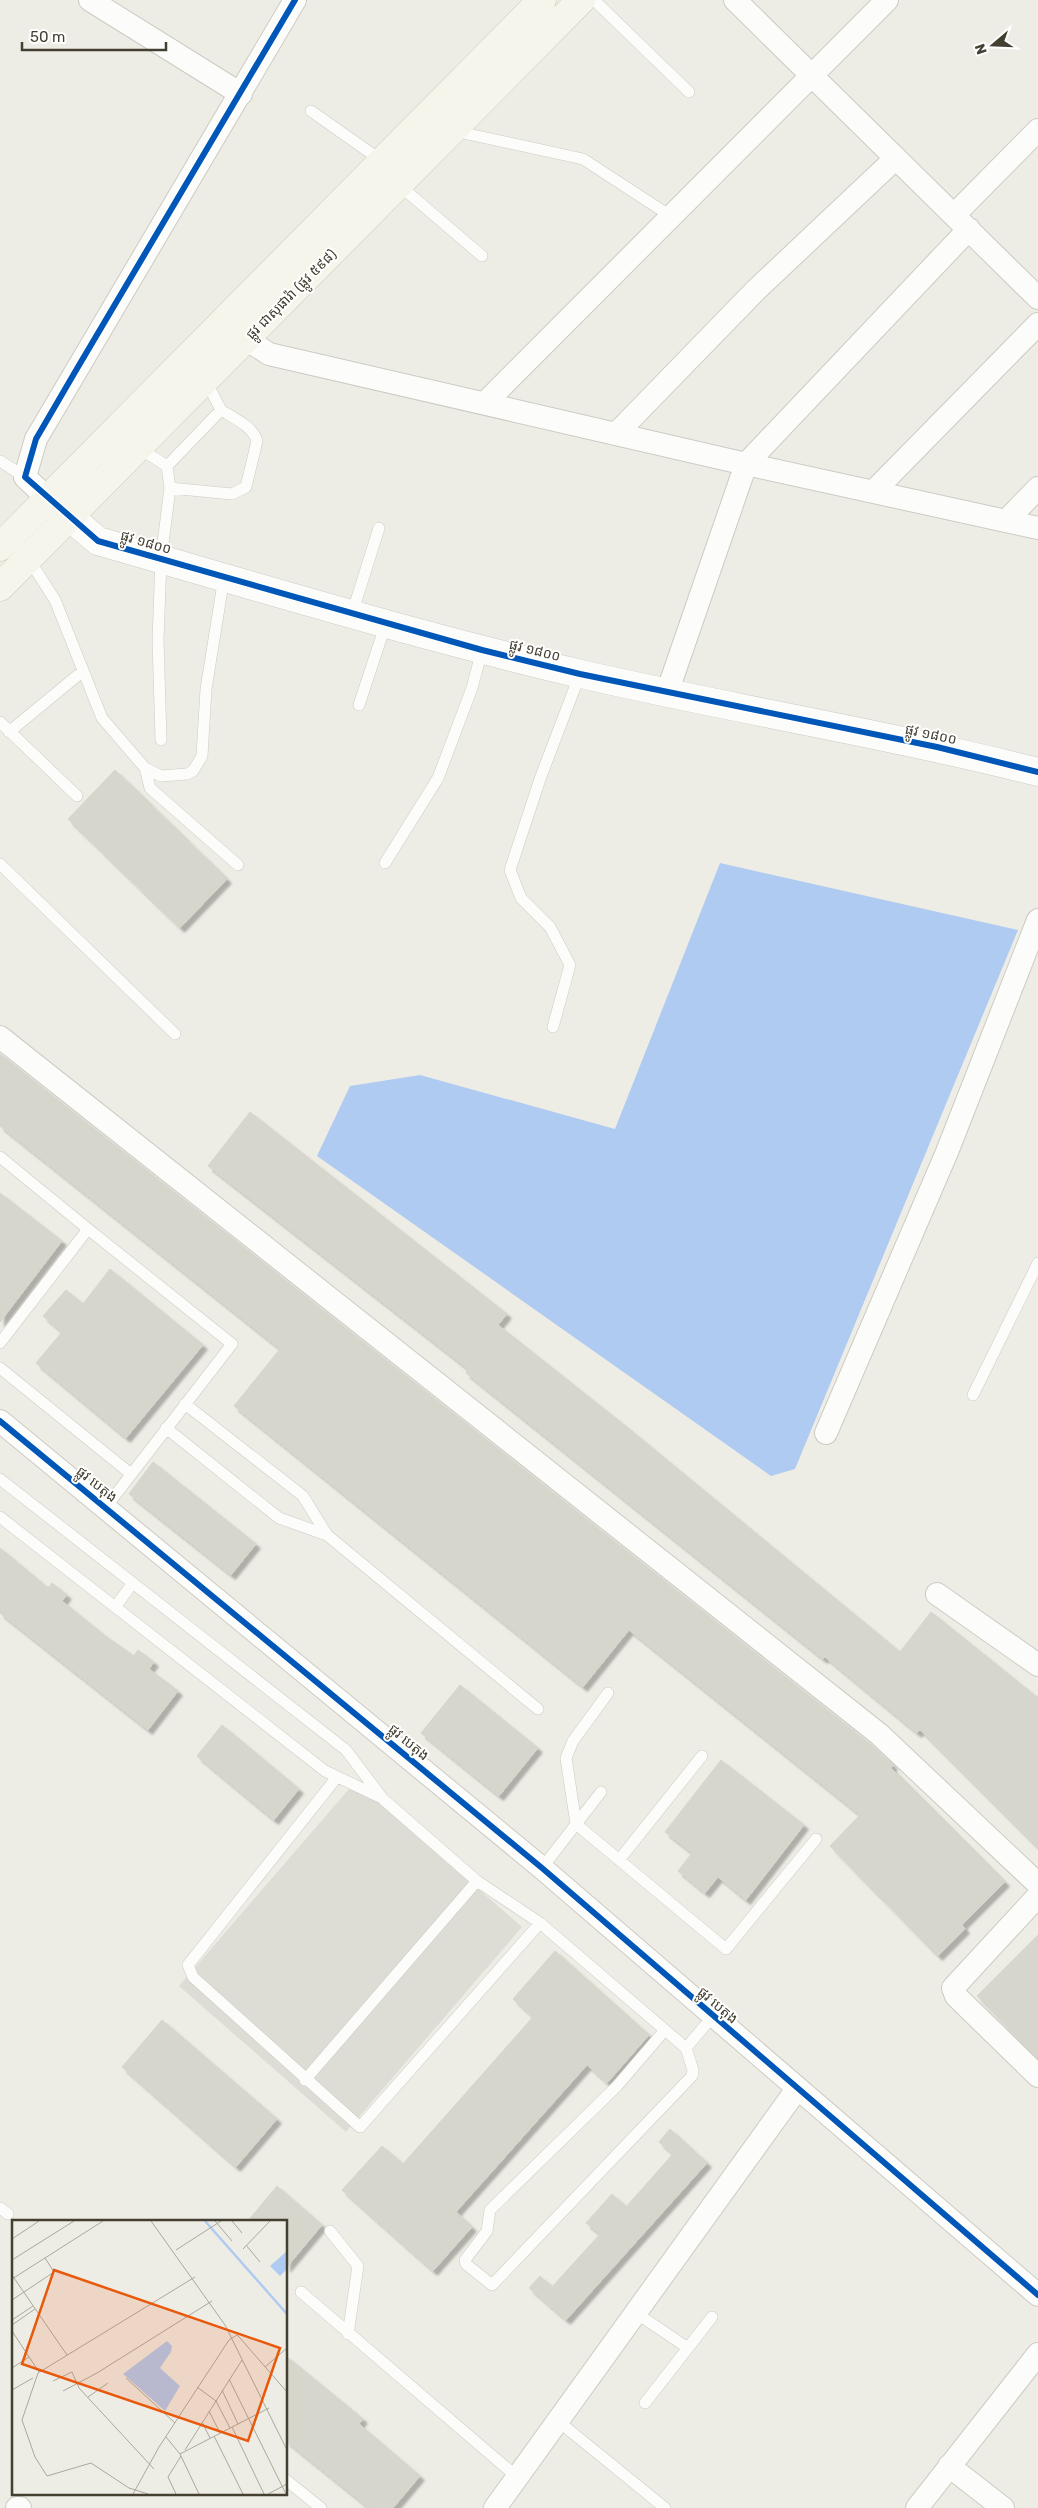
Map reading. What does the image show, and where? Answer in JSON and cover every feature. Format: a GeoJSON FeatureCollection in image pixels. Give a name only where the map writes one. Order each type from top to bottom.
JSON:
{"type":"FeatureCollection","features":[{"type":"Feature","properties":{"kind":"main road","name":"ផ្លូវ ជាសុផារ៉ា (ផ្លូវ ៥៩៨)"},"geometry":{"type":"LineString","coordinates":[[3,539],[48,498],[542,0]]}},
{"type":"Feature","properties":{"kind":"main road","name":"ផ្លូវ ជាសុផារ៉ា (ផ្លូវ ៥៩៨)"},"geometry":{"type":"LineString","coordinates":[[0,587],[581,0]]}},
{"type":"Feature","properties":{"kind":"street"},"geometry":{"type":"LineString","coordinates":[[90,0],[242,94]]}},
{"type":"Feature","properties":{"kind":"street"},"geometry":{"type":"LineString","coordinates":[[48,498],[25,476],[36,439],[296,0]]}},
{"type":"Feature","properties":{"kind":"street"},"geometry":{"type":"LineString","coordinates":[[735,0],[1038,298]]}},
{"type":"Feature","properties":{"kind":"street"},"geometry":{"type":"LineString","coordinates":[[485,403],[886,0]]}},
{"type":"Feature","properties":{"kind":"street"},"geometry":{"type":"LineString","coordinates":[[667,693],[746,464],[961,222],[1038,130]]}},
{"type":"Feature","properties":{"kind":"street"},"geometry":{"type":"LineString","coordinates":[[616,434],[756,290],[896,158]]}},
{"type":"Feature","properties":{"kind":"street"},"geometry":{"type":"LineString","coordinates":[[874,491],[1038,324]]}},
{"type":"Feature","properties":{"kind":"street"},"geometry":{"type":"LineString","coordinates":[[246,339],[269,354],[746,464],[1038,528]]}},
{"type":"Feature","properties":{"kind":"street"},"geometry":{"type":"LineString","coordinates":[[1006,521],[1038,488]]}},
{"type":"Feature","properties":{"kind":"street","name":"ផ្លូវ ១៨០០"},"geometry":{"type":"LineString","coordinates":[[48,498],[98,541],[482,650],[667,693],[937,747],[1038,772]]}},
{"type":"Feature","properties":{"kind":"street"},"geometry":{"type":"LineString","coordinates":[[826,1433],[947,1152],[1038,920]]}},
{"type":"Feature","properties":{"kind":"street"},"geometry":{"type":"LineString","coordinates":[[0,1038],[879,1734],[1038,1884]]}},
{"type":"Feature","properties":{"kind":"street","name":"ផ្លូវ បេតុង"},"geometry":{"type":"LineString","coordinates":[[0,1421],[542,1868],[1038,2295]]}},
{"type":"Feature","properties":{"kind":"street"},"geometry":{"type":"LineString","coordinates":[[937,1594],[1038,1665]]}},
{"type":"Feature","properties":{"kind":"street"},"geometry":{"type":"LineString","coordinates":[[1038,1896],[953,1988],[956,1996],[1038,2076]]}},
{"type":"Feature","properties":{"kind":"street"},"geometry":{"type":"LineString","coordinates":[[495,2508],[797,2089]]}},
{"type":"Feature","properties":{"kind":"street"},"geometry":{"type":"LineString","coordinates":[[917,2508],[1038,2354]]}},
{"type":"Feature","properties":{"kind":"street"},"geometry":{"type":"LineString","coordinates":[[949,2466],[1003,2508]]}},
{"type":"Feature","properties":{"kind":"lane"},"geometry":{"type":"LineString","coordinates":[[594,0],[689,92]]}},
{"type":"Feature","properties":{"kind":"lane"},"geometry":{"type":"LineString","coordinates":[[312,111],[382,161]]}},
{"type":"Feature","properties":{"kind":"lane"},"geometry":{"type":"LineString","coordinates":[[452,130],[583,159],[672,217]]}},
{"type":"Feature","properties":{"kind":"lane"},"geometry":{"type":"LineString","coordinates":[[399,185],[482,256]]}},
{"type":"Feature","properties":{"kind":"lane"},"geometry":{"type":"LineString","coordinates":[[170,488],[232,494],[246,487],[257,441],[256,436],[252,430],[221,410],[206,381]]}},
{"type":"Feature","properties":{"kind":"lane"},"geometry":{"type":"LineString","coordinates":[[167,466],[221,410]]}},
{"type":"Feature","properties":{"kind":"lane"},"geometry":{"type":"LineString","coordinates":[[139,448],[167,466],[170,488],[161,559],[158,640],[161,740]]}},
{"type":"Feature","properties":{"kind":"lane"},"geometry":{"type":"LineString","coordinates":[[0,461],[25,476]]}},
{"type":"Feature","properties":{"kind":"lane"},"geometry":{"type":"LineString","coordinates":[[352,614],[379,528]]}},
{"type":"Feature","properties":{"kind":"lane"},"geometry":{"type":"LineString","coordinates":[[3,539],[28,558],[55,600],[102,718],[145,768],[161,776],[187,774],[193,771],[202,756],[206,689],[224,577]]}},
{"type":"Feature","properties":{"kind":"lane"},"geometry":{"type":"LineString","coordinates":[[359,705],[386,623]]}},
{"type":"Feature","properties":{"kind":"lane"},"geometry":{"type":"LineString","coordinates":[[385,863],[438,778],[472,688],[482,650]]}},
{"type":"Feature","properties":{"kind":"lane"},"geometry":{"type":"LineString","coordinates":[[9,732],[83,671]]}},
{"type":"Feature","properties":{"kind":"lane"},"geometry":{"type":"LineString","coordinates":[[553,1027],[570,964],[550,927],[520,898],[510,870],[540,779],[580,674]]}},
{"type":"Feature","properties":{"kind":"lane"},"geometry":{"type":"LineString","coordinates":[[0,722],[77,796]]}},
{"type":"Feature","properties":{"kind":"lane"},"geometry":{"type":"LineString","coordinates":[[145,768],[150,788],[238,865]]}},
{"type":"Feature","properties":{"kind":"lane"},"geometry":{"type":"LineString","coordinates":[[0,864],[174,1034]]}},
{"type":"Feature","properties":{"kind":"lane"},"geometry":{"type":"LineString","coordinates":[[0,1157],[232,1344],[106,1507]]}},
{"type":"Feature","properties":{"kind":"lane"},"geometry":{"type":"LineString","coordinates":[[0,1343],[88,1229]]}},
{"type":"Feature","properties":{"kind":"lane"},"geometry":{"type":"LineString","coordinates":[[973,1395],[1038,1263]]}},
{"type":"Feature","properties":{"kind":"lane"},"geometry":{"type":"LineString","coordinates":[[0,1368],[131,1474]]}},
{"type":"Feature","properties":{"kind":"lane"},"geometry":{"type":"LineString","coordinates":[[185,1404],[304,1496],[327,1535],[538,1709]]}},
{"type":"Feature","properties":{"kind":"lane"},"geometry":{"type":"LineString","coordinates":[[166,1428],[279,1518],[327,1535]]}},
{"type":"Feature","properties":{"kind":"lane"},"geometry":{"type":"LineString","coordinates":[[0,1479],[346,1750],[383,1799],[477,1881],[540,1923],[665,2030],[686,2048],[693,2070],[692,2076],[492,2285],[466,2264],[465,2260],[487,2231],[490,2210],[617,2086],[665,2030]]}},
{"type":"Feature","properties":{"kind":"lane"},"geometry":{"type":"LineString","coordinates":[[0,1517],[317,1765],[383,1799]]}},
{"type":"Feature","properties":{"kind":"lane"},"geometry":{"type":"LineString","coordinates":[[115,1607],[133,1583]]}},
{"type":"Feature","properties":{"kind":"lane"},"geometry":{"type":"LineString","coordinates":[[608,1693],[573,1741],[566,1758],[576,1824],[726,1949],[816,1838]]}},
{"type":"Feature","properties":{"kind":"lane"},"geometry":{"type":"LineString","coordinates":[[619,1860],[702,1756]]}},
{"type":"Feature","properties":{"kind":"lane"},"geometry":{"type":"LineString","coordinates":[[338,1777],[188,1965],[193,1977],[305,2080],[360,2127],[540,1923]]}},
{"type":"Feature","properties":{"kind":"lane"},"geometry":{"type":"LineString","coordinates":[[542,1868],[601,1792]]}},
{"type":"Feature","properties":{"kind":"lane"},"geometry":{"type":"LineString","coordinates":[[305,2080],[477,1881]]}},
{"type":"Feature","properties":{"kind":"lane"},"geometry":{"type":"LineString","coordinates":[[686,2048],[712,2016]]}},
{"type":"Feature","properties":{"kind":"lane"},"geometry":{"type":"LineString","coordinates":[[330,2231],[358,2266],[348,2334]]}},
{"type":"Feature","properties":{"kind":"lane"},"geometry":{"type":"LineString","coordinates":[[300,2292],[518,2477]]}},
{"type":"Feature","properties":{"kind":"lane"},"geometry":{"type":"LineString","coordinates":[[636,2312],[688,2348]]}},
{"type":"Feature","properties":{"kind":"lane"},"geometry":{"type":"LineString","coordinates":[[645,2403],[712,2317]]}},
{"type":"Feature","properties":{"kind":"lane"},"geometry":{"type":"LineString","coordinates":[[558,2421],[665,2508]]}},
{"type":"Feature","properties":{"kind":"lane"},"geometry":{"type":"LineString","coordinates":[[288,2482],[322,2508]]}},
{"type":"Feature","properties":{"kind":"shaded area"},"geometry":{"type":"Polygon","coordinates":[[[355,1782],[522,1927],[346,2132],[179,1986],[355,1782]]]}},
{"type":"Feature","properties":{"kind":"water"},"geometry":{"type":"Polygon","coordinates":[[[720,863],[1018,930],[795,1469],[771,1476],[317,1156],[350,1086],[420,1075],[615,1129],[720,863]]]}},
{"type":"Feature","properties":{"kind":"building"},"geometry":{"type":"Polygon","coordinates":[[[115,770],[227,879],[180,928],[68,819],[115,770]]]}},
{"type":"Feature","properties":{"kind":"building"},"geometry":{"type":"Polygon","coordinates":[[[0,1054],[870,1744],[893,1765],[891,1768],[1005,1882],[962,1925],[965,1929],[938,1956],[830,1846],[860,1815],[629,1630],[583,1687],[234,1406],[280,1349],[0,1126],[0,1054]]]}},
{"type":"Feature","properties":{"kind":"building"},"geometry":{"type":"Polygon","coordinates":[[[250,1112],[507,1314],[498,1325],[628,1428],[900,1652],[931,1612],[1038,1698],[1038,1848],[920,1730],[917,1733],[825,1657],[823,1659],[466,1373],[468,1369],[208,1166],[250,1112]]]}},
{"type":"Feature","properties":{"kind":"building"},"geometry":{"type":"Polygon","coordinates":[[[0,1193],[62,1241],[0,1322],[0,1193]]]}},
{"type":"Feature","properties":{"kind":"building"},"geometry":{"type":"Polygon","coordinates":[[[110,1269],[203,1345],[126,1438],[36,1363],[62,1332],[43,1316],[66,1290],[83,1304],[110,1269]]]}},
{"type":"Feature","properties":{"kind":"building"},"geometry":{"type":"Polygon","coordinates":[[[153,1462],[256,1544],[231,1575],[129,1494],[153,1462]]]}},
{"type":"Feature","properties":{"kind":"building"},"geometry":{"type":"Polygon","coordinates":[[[0,1548],[48,1588],[52,1583],[67,1595],[62,1601],[104,1635],[134,1656],[138,1650],[154,1662],[149,1669],[178,1691],[148,1730],[0,1613],[0,1548]]]}},
{"type":"Feature","properties":{"kind":"building"},"geometry":{"type":"Polygon","coordinates":[[[460,1685],[538,1748],[499,1796],[421,1733],[460,1685]]]}},
{"type":"Feature","properties":{"kind":"building"},"geometry":{"type":"Polygon","coordinates":[[[222,1725],[299,1789],[274,1820],[197,1756],[222,1725]]]}},
{"type":"Feature","properties":{"kind":"building"},"geometry":{"type":"Polygon","coordinates":[[[721,1760],[804,1825],[746,1900],[718,1877],[705,1893],[678,1871],[692,1853],[665,1832],[721,1760]]]}},
{"type":"Feature","properties":{"kind":"building"},"geometry":{"type":"Polygon","coordinates":[[[1038,1935],[1038,2058],[977,1996],[1038,1935]]]}},
{"type":"Feature","properties":{"kind":"building"},"geometry":{"type":"Polygon","coordinates":[[[555,1951],[649,2035],[607,2083],[587,2065],[456,2212],[472,2227],[433,2271],[342,2190],[382,2146],[403,2164],[533,2017],[513,1999],[555,1951]]]}},
{"type":"Feature","properties":{"kind":"building"},"geometry":{"type":"Polygon","coordinates":[[[162,2020],[277,2119],[236,2167],[122,2067],[162,2020]]]}},
{"type":"Feature","properties":{"kind":"building"},"geometry":{"type":"Polygon","coordinates":[[[670,2129],[707,2163],[566,2320],[529,2288],[540,2276],[552,2287],[600,2234],[586,2223],[612,2194],[626,2207],[673,2154],[659,2142],[670,2129]]]}},
{"type":"Feature","properties":{"kind":"building"},"geometry":{"type":"Polygon","coordinates":[[[277,2186],[322,2225],[288,2266],[288,2220],[249,2220],[277,2186]]]}},
{"type":"Feature","properties":{"kind":"building"},"geometry":{"type":"Polygon","coordinates":[[[288,2358],[363,2419],[359,2424],[420,2476],[393,2508],[369,2508],[288,2443],[288,2358]]]}},
{"type":"Feature","properties":{"kind":"cycle path"},"geometry":{"type":"LineString","coordinates":[[295,0],[36,439],[25,477],[98,541],[482,650],[580,674],[937,747],[1038,772]]}},
{"type":"Feature","properties":{"kind":"cycle path"},"geometry":{"type":"LineString","coordinates":[[0,1421],[542,1868],[1038,2295]]}}]}
